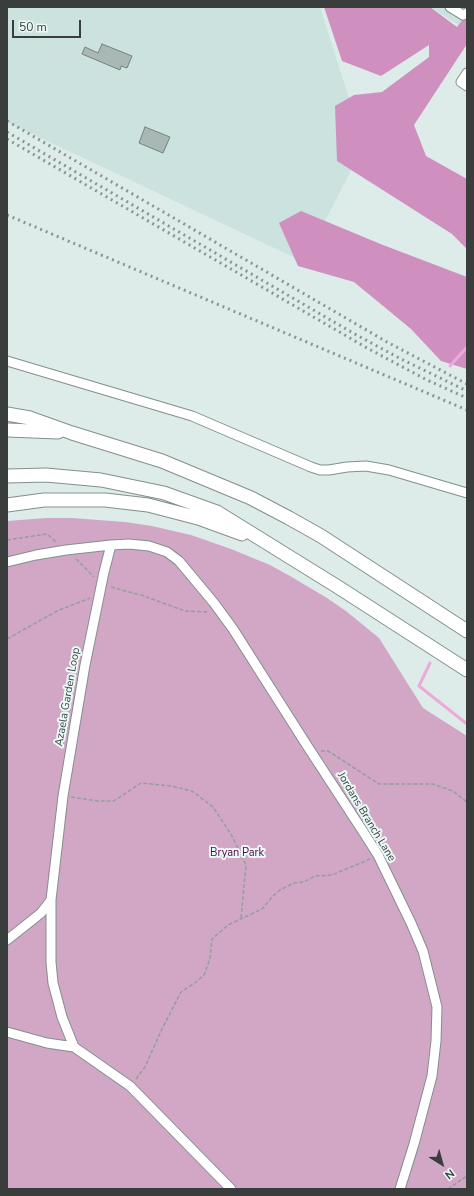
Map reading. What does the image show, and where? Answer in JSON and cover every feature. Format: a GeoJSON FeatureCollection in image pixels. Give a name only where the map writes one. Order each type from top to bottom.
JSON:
{"type":"FeatureCollection","features":[{"type":"Feature","properties":{"kind":"highway"},"geometry":{"type":"LineString","coordinates":[[7,414],[30,418],[162,462],[251,498],[290,518],[320,536],[467,631]]}},
{"type":"Feature","properties":{"kind":"highway"},"geometry":{"type":"LineString","coordinates":[[7,430],[72,433]]}},
{"type":"Feature","properties":{"kind":"highway"},"geometry":{"type":"LineString","coordinates":[[7,476],[46,475],[101,480],[164,493],[217,512],[274,546],[467,670]]}},
{"type":"Feature","properties":{"kind":"highway"},"geometry":{"type":"LineString","coordinates":[[7,505],[44,500],[105,500],[148,505],[198,518],[274,546]]}},
{"type":"Feature","properties":{"kind":"street"},"geometry":{"type":"LineString","coordinates":[[450,7],[463,15],[467,13]]}},
{"type":"Feature","properties":{"kind":"street"},"geometry":{"type":"LineString","coordinates":[[467,73],[461,82],[467,86]]}},
{"type":"Feature","properties":{"kind":"street"},"geometry":{"type":"LineString","coordinates":[[7,361],[192,416],[320,470],[359,465],[366,466],[389,470],[467,493]]}},
{"type":"Feature","properties":{"kind":"street","name":"Jordans Branch Lane"},"geometry":{"type":"LineString","coordinates":[[111,545],[129,544],[148,546],[167,552],[179,561],[233,629],[311,750],[378,855],[412,923],[423,951],[437,1007],[436,1041],[432,1076],[414,1144],[400,1189]]}},
{"type":"Feature","properties":{"kind":"street"},"geometry":{"type":"LineString","coordinates":[[7,562],[66,550],[111,545]]}},
{"type":"Feature","properties":{"kind":"street","name":"Azaela Garden Loop"},"geometry":{"type":"LineString","coordinates":[[74,1046],[62,1018],[54,983],[52,962],[51,900],[63,796],[85,665],[99,594],[111,545]]}},
{"type":"Feature","properties":{"kind":"street"},"geometry":{"type":"LineString","coordinates":[[7,940],[36,917],[51,900]]}},
{"type":"Feature","properties":{"kind":"street"},"geometry":{"type":"LineString","coordinates":[[7,1032],[46,1043],[74,1046],[130,1086],[231,1189]]}},
{"type":"Feature","properties":{"kind":"path"},"geometry":{"type":"LineString","coordinates":[[7,639],[57,610],[99,594]]}},
{"type":"Feature","properties":{"kind":"path"},"geometry":{"type":"LineString","coordinates":[[311,750],[328,751],[379,784],[433,784],[453,791],[467,802]]}},
{"type":"Feature","properties":{"kind":"path"},"geometry":{"type":"LineString","coordinates":[[63,796],[98,801],[114,801],[141,783],[171,786],[192,791],[213,808],[232,836],[246,865],[241,918]]}},
{"type":"Feature","properties":{"kind":"path"},"geometry":{"type":"LineString","coordinates":[[130,1086],[145,1067],[181,992],[204,975],[210,959],[212,939],[228,925],[262,909],[280,890],[294,883],[304,882],[315,876],[332,875],[378,855]]}},
{"type":"Feature","properties":{"kind":"path"},"geometry":{"type":"LineString","coordinates":[[448,1189],[467,1176]]}},
{"type":"Feature","properties":{"kind":"shaded area"},"geometry":{"type":"Polygon","coordinates":[[[7,7],[320,7],[364,145],[304,262],[7,122],[7,7]]]}},
{"type":"Feature","properties":{"kind":"shaded area"},"geometry":{"type":"Polygon","coordinates":[[[324,7],[430,7],[457,27],[467,14],[467,44],[414,125],[426,156],[467,179],[467,249],[452,234],[337,161],[335,106],[354,95],[382,92],[429,57],[429,45],[381,76],[342,61],[324,7]]]}},
{"type":"Feature","properties":{"kind":"shaded area"},"geometry":{"type":"Polygon","coordinates":[[[430,7],[467,7],[467,30],[430,7]]]}},
{"type":"Feature","properties":{"kind":"shaded area"},"geometry":{"type":"Polygon","coordinates":[[[301,211],[383,245],[467,277],[467,369],[441,361],[411,329],[354,282],[298,266],[279,223],[301,211]]]}},
{"type":"Feature","properties":{"kind":"green space","name":"Bryan Park"},"geometry":{"type":"Polygon","coordinates":[[[72,518],[125,522],[152,526],[191,535],[270,565],[327,598],[346,611],[379,638],[423,708],[467,736],[467,1189],[7,1189],[7,521],[72,518]]]}},
{"type":"Feature","properties":{"kind":"building"},"geometry":{"type":"Polygon","coordinates":[[[102,44],[132,56],[127,68],[121,66],[120,70],[82,54],[85,47],[98,53],[102,44]]]}},
{"type":"Feature","properties":{"kind":"building"},"geometry":{"type":"Polygon","coordinates":[[[145,127],[170,137],[163,153],[139,143],[145,127]]]}},
{"type":"Feature","properties":{"kind":"waterway"},"geometry":{"type":"LineString","coordinates":[[450,366],[467,347]]}},
{"type":"Feature","properties":{"kind":"waterway"},"geometry":{"type":"LineString","coordinates":[[430,663],[419,686],[467,724]]}},
{"type":"Feature","properties":{"kind":"railway"},"geometry":{"type":"LineString","coordinates":[[7,121],[387,342],[467,384]]}},
{"type":"Feature","properties":{"kind":"railway"},"geometry":{"type":"LineString","coordinates":[[7,132],[353,333],[399,358],[467,391]]}},
{"type":"Feature","properties":{"kind":"railway"},"geometry":{"type":"LineString","coordinates":[[7,139],[367,348],[427,380],[467,398]]}},
{"type":"Feature","properties":{"kind":"railway"},"geometry":{"type":"LineString","coordinates":[[7,215],[467,410]]}}]}
